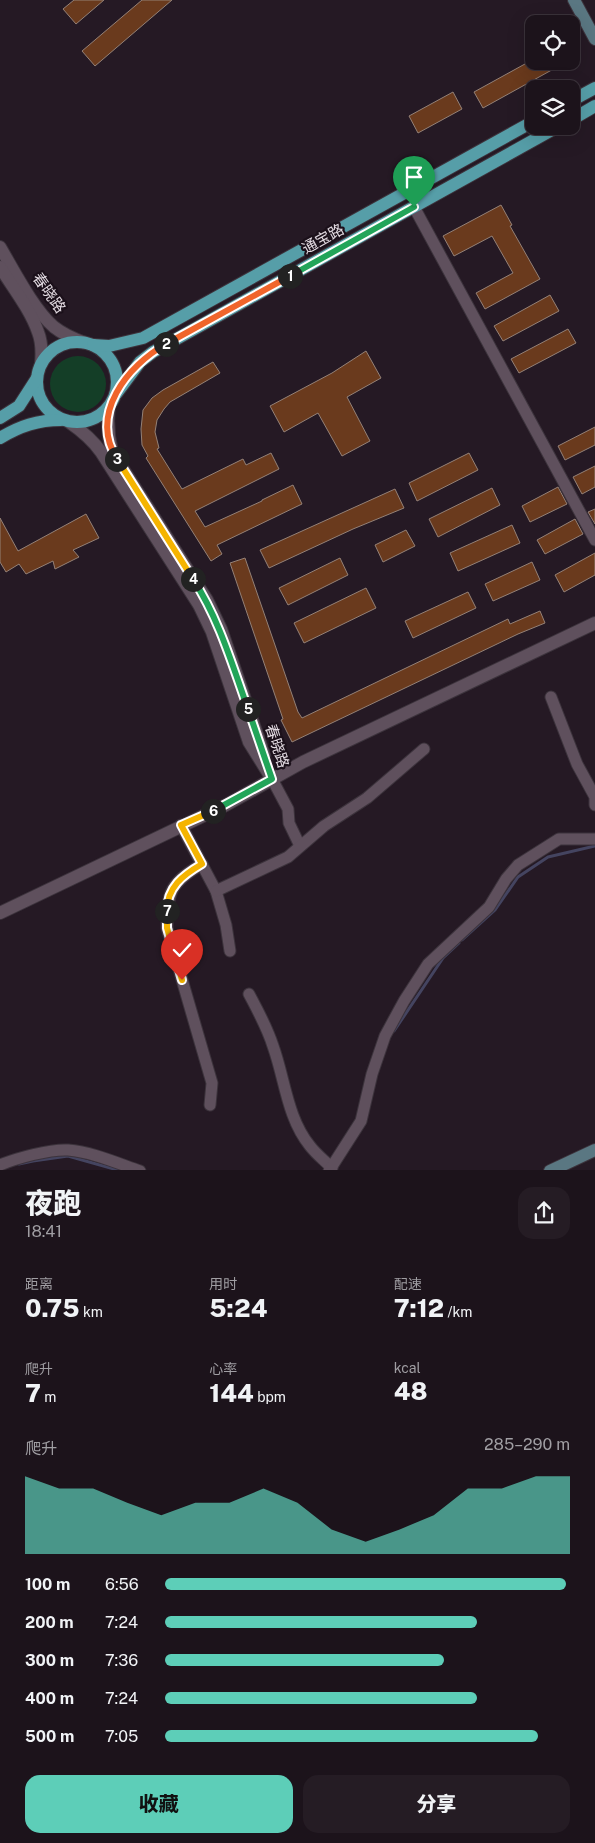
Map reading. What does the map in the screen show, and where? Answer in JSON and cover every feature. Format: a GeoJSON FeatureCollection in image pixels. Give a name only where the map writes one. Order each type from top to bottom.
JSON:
{"type":"FeatureCollection","features":[{"type":"Feature","properties":{"kind":"main road"},"geometry":{"type":"LineString","coordinates":[[574,0],[595,39]]}},
{"type":"Feature","properties":{"kind":"main road"},"geometry":{"type":"LineString","coordinates":[[580,96],[595,88]]}},
{"type":"Feature","properties":{"kind":"main road"},"geometry":{"type":"LineString","coordinates":[[580,115],[595,106]]}},
{"type":"Feature","properties":{"kind":"main road","name":"通宝路"},"geometry":{"type":"LineString","coordinates":[[89,344],[109,346],[143,338],[525,126]]}},
{"type":"Feature","properties":{"kind":"main road","name":"通宝路"},"geometry":{"type":"LineString","coordinates":[[116,394],[140,362],[153,352],[543,135]]}},
{"type":"Feature","properties":{"kind":"main road"},"geometry":{"type":"LineString","coordinates":[[0,418],[19,406],[37,378],[41,364],[50,352],[63,344],[89,344],[105,353],[114,365],[118,380],[116,394],[109,408],[104,413],[84,422],[46,420],[30,423],[14,429],[0,438]]}},
{"type":"Feature","properties":{"kind":"main road"},"geometry":{"type":"LineString","coordinates":[[37,378],[38,393],[44,406],[55,416],[65,421]]}},
{"type":"Feature","properties":{"kind":"main road"},"geometry":{"type":"LineString","coordinates":[[550,1170],[595,1150]]}},
{"type":"Feature","properties":{"kind":"street"},"geometry":{"type":"LineString","coordinates":[[414,207],[595,540]]}},
{"type":"Feature","properties":{"kind":"street","name":"春晓路"},"geometry":{"type":"LineString","coordinates":[[0,247],[40,312],[53,327],[65,335],[89,344]]}},
{"type":"Feature","properties":{"kind":"street","name":"春晓路"},"geometry":{"type":"LineString","coordinates":[[0,267],[39,333],[42,348],[41,364]]}},
{"type":"Feature","properties":{"kind":"street","name":"春晓路"},"geometry":{"type":"LineString","coordinates":[[109,408],[107,424],[112,452],[207,600],[221,629],[272,779]]}},
{"type":"Feature","properties":{"kind":"street","name":"春晓路"},"geometry":{"type":"LineString","coordinates":[[65,421],[81,430],[101,452],[199,605],[212,632],[250,742],[272,779]]}},
{"type":"Feature","properties":{"kind":"street"},"geometry":{"type":"LineString","coordinates":[[0,913],[226,805],[304,762],[595,623]]}},
{"type":"Feature","properties":{"kind":"street"},"geometry":{"type":"LineString","coordinates":[[550,697],[577,764],[595,797],[595,805]]}},
{"type":"Feature","properties":{"kind":"street"},"geometry":{"type":"LineString","coordinates":[[216,891],[288,857],[324,826],[367,798],[424,749]]}},
{"type":"Feature","properties":{"kind":"street"},"geometry":{"type":"LineString","coordinates":[[272,779],[288,809],[289,824],[300,846]]}},
{"type":"Feature","properties":{"kind":"street"},"geometry":{"type":"LineString","coordinates":[[181,825],[216,891],[226,924],[230,951]]}},
{"type":"Feature","properties":{"kind":"street"},"geometry":{"type":"LineString","coordinates":[[249,994],[263,1019],[274,1047],[285,1090],[299,1129],[310,1146],[331,1169],[361,1121],[372,1074],[385,1036],[404,1001],[428,964],[489,907],[506,879],[518,865],[559,839],[595,838]]}},
{"type":"Feature","properties":{"kind":"street"},"geometry":{"type":"LineString","coordinates":[[202,864],[184,875],[172,890],[167,903],[167,928],[212,1084],[210,1105]]}},
{"type":"Feature","properties":{"kind":"street"},"geometry":{"type":"LineString","coordinates":[[0,1165],[19,1157],[67,1150],[140,1170]]}},
{"type":"Feature","properties":{"kind":"green space"},"geometry":{"type":"Polygon","coordinates":[[[78,356],[89,358],[98,364],[104,373],[106,384],[104,395],[98,404],[89,410],[78,412],[67,410],[58,404],[52,395],[50,384],[52,373],[58,364],[67,358],[78,356]]]}},
{"type":"Feature","properties":{"kind":"building"},"geometry":{"type":"Polygon","coordinates":[[[74,0],[104,0],[76,24],[63,9],[74,0]]]}},
{"type":"Feature","properties":{"kind":"building"},"geometry":{"type":"Polygon","coordinates":[[[142,0],[172,0],[95,66],[82,51],[142,0]]]}},
{"type":"Feature","properties":{"kind":"building"},"geometry":{"type":"Polygon","coordinates":[[[525,64],[525,70],[552,70],[534,80],[525,80],[525,85],[483,108],[474,92],[525,64]]]}},
{"type":"Feature","properties":{"kind":"building"},"geometry":{"type":"Polygon","coordinates":[[[453,92],[462,109],[418,133],[409,116],[453,92]]]}},
{"type":"Feature","properties":{"kind":"building"},"geometry":{"type":"Polygon","coordinates":[[[501,205],[512,225],[510,226],[540,279],[485,309],[476,293],[513,273],[492,236],[454,256],[443,236],[501,205]]]}},
{"type":"Feature","properties":{"kind":"building"},"geometry":{"type":"Polygon","coordinates":[[[550,295],[559,311],[503,341],[494,326],[550,295]]]}},
{"type":"Feature","properties":{"kind":"building"},"geometry":{"type":"Polygon","coordinates":[[[568,329],[576,343],[519,373],[511,359],[568,329]]]}},
{"type":"Feature","properties":{"kind":"building"},"geometry":{"type":"Polygon","coordinates":[[[366,351],[381,378],[347,397],[370,441],[342,456],[318,413],[284,432],[270,406],[332,373],[366,351]]]}},
{"type":"Feature","properties":{"kind":"building"},"geometry":{"type":"Polygon","coordinates":[[[213,362],[220,373],[170,402],[164,409],[157,420],[155,432],[159,448],[157,449],[182,489],[243,459],[246,465],[271,453],[279,469],[195,511],[205,527],[293,485],[302,504],[217,545],[222,554],[211,561],[146,458],[148,456],[142,445],[141,429],[143,410],[152,398],[213,362]]]}},
{"type":"Feature","properties":{"kind":"building"},"geometry":{"type":"Polygon","coordinates":[[[595,427],[595,445],[565,460],[558,446],[595,427]]]}},
{"type":"Feature","properties":{"kind":"building"},"geometry":{"type":"Polygon","coordinates":[[[469,453],[478,470],[417,501],[409,483],[469,453]]]}},
{"type":"Feature","properties":{"kind":"building"},"geometry":{"type":"Polygon","coordinates":[[[595,466],[595,487],[582,494],[573,477],[595,466]]]}},
{"type":"Feature","properties":{"kind":"building"},"geometry":{"type":"Polygon","coordinates":[[[558,487],[567,504],[530,522],[522,506],[558,487]]]}},
{"type":"Feature","properties":{"kind":"building"},"geometry":{"type":"Polygon","coordinates":[[[492,488],[500,505],[438,537],[429,519],[492,488]]]}},
{"type":"Feature","properties":{"kind":"building"},"geometry":{"type":"Polygon","coordinates":[[[395,489],[404,508],[353,529],[269,568],[260,550],[395,489]]]}},
{"type":"Feature","properties":{"kind":"building"},"geometry":{"type":"Polygon","coordinates":[[[595,509],[595,524],[588,512],[595,509]]]}},
{"type":"Feature","properties":{"kind":"building"},"geometry":{"type":"Polygon","coordinates":[[[86,514],[99,538],[73,550],[79,557],[55,569],[53,561],[26,574],[19,564],[6,572],[0,562],[0,518],[18,551],[86,514]]]}},
{"type":"Feature","properties":{"kind":"building"},"geometry":{"type":"Polygon","coordinates":[[[575,519],[583,534],[545,554],[537,540],[575,519]]]}},
{"type":"Feature","properties":{"kind":"building"},"geometry":{"type":"Polygon","coordinates":[[[512,525],[520,543],[458,571],[450,553],[512,525]]]}},
{"type":"Feature","properties":{"kind":"building"},"geometry":{"type":"Polygon","coordinates":[[[406,530],[415,546],[383,562],[375,545],[406,530]]]}},
{"type":"Feature","properties":{"kind":"building"},"geometry":{"type":"Polygon","coordinates":[[[595,553],[595,575],[564,592],[555,575],[595,553]]]}},
{"type":"Feature","properties":{"kind":"building"},"geometry":{"type":"Polygon","coordinates":[[[245,558],[298,712],[302,718],[508,619],[510,624],[540,611],[545,623],[518,634],[292,742],[281,720],[283,719],[230,563],[245,558]]]}},
{"type":"Feature","properties":{"kind":"building"},"geometry":{"type":"Polygon","coordinates":[[[340,558],[348,575],[288,605],[279,588],[340,558]]]}},
{"type":"Feature","properties":{"kind":"building"},"geometry":{"type":"Polygon","coordinates":[[[532,562],[540,580],[493,601],[485,584],[532,562]]]}},
{"type":"Feature","properties":{"kind":"building"},"geometry":{"type":"Polygon","coordinates":[[[366,588],[376,608],[304,643],[294,623],[366,588]]]}},
{"type":"Feature","properties":{"kind":"building"},"geometry":{"type":"Polygon","coordinates":[[[468,592],[476,608],[413,638],[405,621],[468,592]]]}},
{"type":"Feature","properties":{"kind":"waterway"},"geometry":{"type":"LineString","coordinates":[[462,940],[495,910],[518,877],[548,857],[595,846]]}},
{"type":"Feature","properties":{"kind":"waterway"},"geometry":{"type":"LineString","coordinates":[[394,1031],[443,958],[459,943]]}},
{"type":"Feature","properties":{"kind":"waterway"},"geometry":{"type":"LineString","coordinates":[[19,1164],[68,1156],[117,1170]]}},
{"type":"Feature","properties":{"kind":"route"},"geometry":{"type":"LineString","coordinates":[[182,980],[167,928],[167,903],[172,890],[184,875],[202,864],[181,825],[226,805],[272,779],[221,629],[207,600],[112,452],[107,424],[109,408],[127,377],[140,362],[153,352],[414,207]]}}]}
